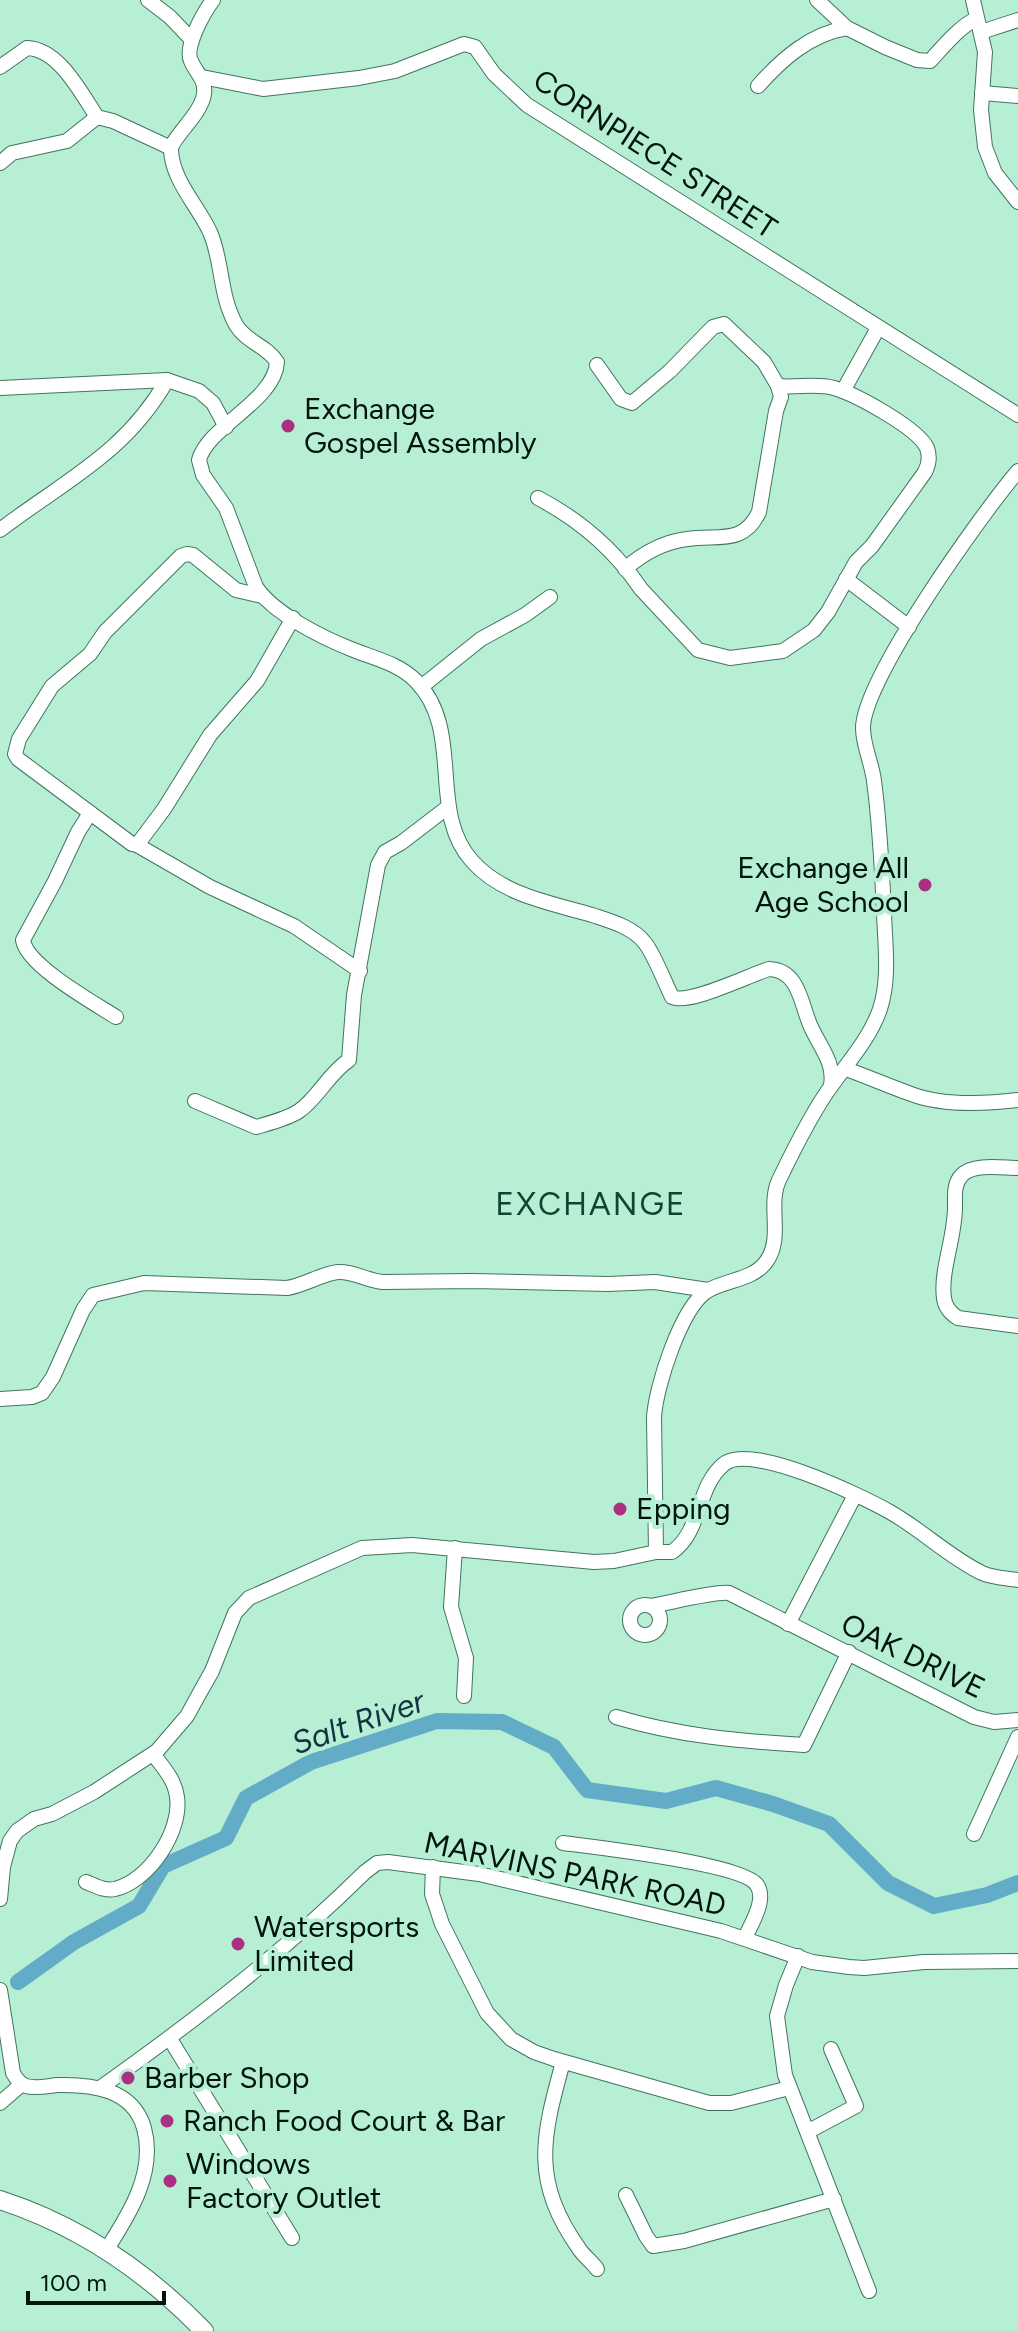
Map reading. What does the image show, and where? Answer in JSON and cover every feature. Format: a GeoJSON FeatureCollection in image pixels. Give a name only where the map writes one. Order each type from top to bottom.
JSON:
{"type":"FeatureCollection","features":[{"type":"Feature","properties":{"kind":"main road"},"geometry":{"type":"LineString","coordinates":[[0,2200],[49,2219],[107,2249],[149,2279],[204,2331]]}},
{"type":"Feature","properties":{"kind":"street"},"geometry":{"type":"LineString","coordinates":[[148,0],[192,40]]}},
{"type":"Feature","properties":{"kind":"street"},"geometry":{"type":"LineString","coordinates":[[213,0],[192,40],[189,57],[202,77],[205,90],[203,102],[171,148],[178,176],[216,249],[222,290],[237,326],[246,337],[273,355],[277,363],[262,392],[201,453],[199,466],[226,508],[242,556],[262,596]]}},
{"type":"Feature","properties":{"kind":"street"},"geometry":{"type":"LineString","coordinates":[[817,0],[847,28],[906,55],[930,61],[963,25],[1018,20]]}},
{"type":"Feature","properties":{"kind":"street"},"geometry":{"type":"LineString","coordinates":[[973,0],[986,64],[982,93],[985,147],[995,173],[1018,202]]}},
{"type":"Feature","properties":{"kind":"street"},"geometry":{"type":"LineString","coordinates":[[758,86],[773,69],[812,38],[847,28]]}},
{"type":"Feature","properties":{"kind":"street","name":"CORNPIECE STREET"},"geometry":{"type":"LineString","coordinates":[[202,77],[263,89],[395,71],[464,44],[475,47],[494,74],[527,105],[1018,415]]}},
{"type":"Feature","properties":{"kind":"street"},"geometry":{"type":"LineString","coordinates":[[0,67],[27,48],[43,51],[71,79],[97,117],[113,121],[171,148]]}},
{"type":"Feature","properties":{"kind":"street"},"geometry":{"type":"LineString","coordinates":[[982,93],[1018,96]]}},
{"type":"Feature","properties":{"kind":"street"},"geometry":{"type":"LineString","coordinates":[[0,163],[12,153],[67,141],[97,117]]}},
{"type":"Feature","properties":{"kind":"street"},"geometry":{"type":"LineString","coordinates":[[597,365],[621,399],[632,403],[647,393],[719,324],[724,324],[764,362],[781,397],[759,512],[754,523],[731,537],[687,539],[660,547],[625,569]]}},
{"type":"Feature","properties":{"kind":"street"},"geometry":{"type":"LineString","coordinates":[[843,391],[878,328]]}},
{"type":"Feature","properties":{"kind":"street"},"geometry":{"type":"LineString","coordinates":[[0,388],[167,380],[199,391],[213,403],[226,427]]}},
{"type":"Feature","properties":{"kind":"street"},"geometry":{"type":"LineString","coordinates":[[0,530],[64,487],[128,434],[149,410],[167,380]]}},
{"type":"Feature","properties":{"kind":"street"},"geometry":{"type":"LineString","coordinates":[[538,498],[563,511],[613,552],[698,650],[730,658],[783,651],[814,630],[828,612],[856,562],[879,537],[929,463],[926,447],[913,431],[843,391],[831,387],[778,386]]}},
{"type":"Feature","properties":{"kind":"street"},"geometry":{"type":"LineString","coordinates":[[656,1552],[655,1399],[671,1351],[695,1304],[708,1290],[756,1271],[766,1263],[775,1231],[773,1204],[778,1183],[831,1086],[846,1069],[881,1007],[887,961],[874,777],[863,726],[872,692],[909,627],[993,501],[1018,471]]}},
{"type":"Feature","properties":{"kind":"street"},"geometry":{"type":"LineString","coordinates":[[993,501],[1018,490]]}},
{"type":"Feature","properties":{"kind":"street"},"geometry":{"type":"LineString","coordinates":[[360,971],[294,926],[210,887],[132,844],[15,754],[19,739],[52,686],[90,654],[105,632],[181,556],[187,554],[199,558],[236,590],[262,596],[293,618],[351,649],[387,662],[421,687],[435,713],[444,743],[448,807],[459,843],[484,873],[529,898],[606,919],[632,933],[644,942],[672,997],[676,999],[696,997],[769,969],[787,975],[802,998],[809,1023],[834,1070],[831,1086]]}},
{"type":"Feature","properties":{"kind":"street"},"geometry":{"type":"LineString","coordinates":[[846,579],[909,627]]}},
{"type":"Feature","properties":{"kind":"street"},"geometry":{"type":"LineString","coordinates":[[421,687],[481,639],[550,597]]}},
{"type":"Feature","properties":{"kind":"street"},"geometry":{"type":"LineString","coordinates":[[137,845],[164,809],[210,735],[257,681],[293,618]]}},
{"type":"Feature","properties":{"kind":"street"},"geometry":{"type":"LineString","coordinates":[[195,1101],[256,1127],[296,1114],[307,1105],[325,1080],[349,1060],[352,1041],[350,1026],[378,865],[385,852],[448,807]]}},
{"type":"Feature","properties":{"kind":"street"},"geometry":{"type":"LineString","coordinates":[[90,813],[23,940],[23,946],[43,965],[116,1017]]}},
{"type":"Feature","properties":{"kind":"street"},"geometry":{"type":"LineString","coordinates":[[846,1069],[936,1100],[993,1103],[1018,1100]]}},
{"type":"Feature","properties":{"kind":"street"},"geometry":{"type":"LineString","coordinates":[[1018,1168],[968,1171],[956,1185],[954,1237],[944,1281],[944,1300],[951,1314],[958,1318],[1018,1326]]}},
{"type":"Feature","properties":{"kind":"street"},"geometry":{"type":"LineString","coordinates":[[0,1399],[32,1397],[42,1393],[93,1295],[144,1283],[287,1288],[339,1272],[370,1282],[608,1284],[629,1281],[708,1290]]}},
{"type":"Feature","properties":{"kind":"street"},"geometry":{"type":"LineString","coordinates":[[0,1891],[10,1841],[24,1824],[52,1814],[94,1792],[153,1754],[187,1716],[212,1671],[235,1613],[249,1598],[362,1548],[412,1545],[594,1562],[672,1552],[689,1536],[714,1476],[724,1463],[738,1457],[762,1459],[855,1495],[922,1532],[961,1562],[982,1573],[1018,1580]]}},
{"type":"Feature","properties":{"kind":"street"},"geometry":{"type":"LineString","coordinates":[[788,1624],[855,1495]]}},
{"type":"Feature","properties":{"kind":"street"},"geometry":{"type":"LineString","coordinates":[[455,1548],[451,1607],[466,1658],[464,1696]]}},
{"type":"Feature","properties":{"kind":"street","name":"OAK DRIVE"},"geometry":{"type":"LineString","coordinates":[[659,1608],[717,1592],[729,1593],[974,1717],[994,1722],[1018,1720]]}},
{"type":"Feature","properties":{"kind":"street"},"geometry":{"type":"LineString","coordinates":[[616,1717],[662,1731],[804,1745],[849,1652]]}},
{"type":"Feature","properties":{"kind":"street"},"geometry":{"type":"LineString","coordinates":[[974,1834],[1018,1737]]}},
{"type":"Feature","properties":{"kind":"street"},"geometry":{"type":"LineString","coordinates":[[86,1882],[102,1889],[115,1889],[130,1883],[157,1859],[166,1845],[177,1817],[178,1798],[174,1783],[153,1754]]}},
{"type":"Feature","properties":{"kind":"street"},"geometry":{"type":"LineString","coordinates":[[563,1843],[636,1853],[734,1872],[751,1879],[759,1891],[760,1902],[745,1938]]}},
{"type":"Feature","properties":{"kind":"street","name":"MARVINS PARK ROAD"},"geometry":{"type":"LineString","coordinates":[[100,2088],[170,2039],[249,1975],[368,1869],[383,1862],[479,1874],[745,1938],[812,1962],[864,1968],[924,1962],[1018,1961]]}},
{"type":"Feature","properties":{"kind":"street"},"geometry":{"type":"LineString","coordinates":[[433,1867],[432,1894],[442,1924],[487,2013],[511,2039],[534,2052],[563,2062],[709,2103],[731,2103],[789,2088]]}},
{"type":"Feature","properties":{"kind":"street"},"geometry":{"type":"LineString","coordinates":[[798,1956],[777,2016],[784,2066],[789,2088],[809,2131],[869,2291]]}},
{"type":"Feature","properties":{"kind":"street"},"geometry":{"type":"LineString","coordinates":[[0,1990],[13,2073],[22,2084],[30,2087],[76,2085],[100,2088],[119,2096],[141,2118],[149,2151],[140,2189],[107,2249]]}},
{"type":"Feature","properties":{"kind":"street"},"geometry":{"type":"LineString","coordinates":[[170,2039],[292,2238]]}},
{"type":"Feature","properties":{"kind":"street"},"geometry":{"type":"LineString","coordinates":[[809,2131],[856,2106],[831,2049]]}},
{"type":"Feature","properties":{"kind":"street"},"geometry":{"type":"LineString","coordinates":[[563,2062],[548,2115],[544,2162],[554,2199],[569,2232],[597,2269]]}},
{"type":"Feature","properties":{"kind":"street"},"geometry":{"type":"LineString","coordinates":[[0,2103],[22,2084]]}},
{"type":"Feature","properties":{"kind":"street"},"geometry":{"type":"LineString","coordinates":[[626,2195],[653,2246],[684,2241],[834,2199]]}},
{"type":"Feature","properties":{"kind":"waterway","name":"Salt River"},"geometry":{"type":"LineString","coordinates":[[18,1982],[74,1942],[139,1906],[163,1866],[226,1838],[246,1798],[311,1762],[437,1721],[502,1722],[554,1747],[587,1790],[666,1801],[716,1788],[829,1824],[888,1883],[934,1906],[987,1895],[1018,1883]]}},
{"type":"Feature","properties":{"kind":"place","name":"Exchange Gospel Assembly"},"geometry":{"type":"Point","coordinates":[288,426]}},
{"type":"Feature","properties":{"kind":"place","name":"Exchange All Age School"},"geometry":{"type":"Point","coordinates":[925,885]}},
{"type":"Feature","properties":{"kind":"place","name":"Epping"},"geometry":{"type":"Point","coordinates":[620,1509]}},
{"type":"Feature","properties":{"kind":"place","name":"Watersports Limited"},"geometry":{"type":"Point","coordinates":[238,1944]}},
{"type":"Feature","properties":{"kind":"place","name":"Barber Shop"},"geometry":{"type":"Point","coordinates":[128,2078]}},
{"type":"Feature","properties":{"kind":"place","name":"Ranch Food Court & Bar"},"geometry":{"type":"Point","coordinates":[167,2121]}},
{"type":"Feature","properties":{"kind":"place","name":"Windows Factory Outlet"},"geometry":{"type":"Point","coordinates":[170,2181]}},
{"type":"Feature","properties":{"kind":"district","name":"EXCHANGE"},"geometry":{"type":"Point","coordinates":[591,1204]}}]}
